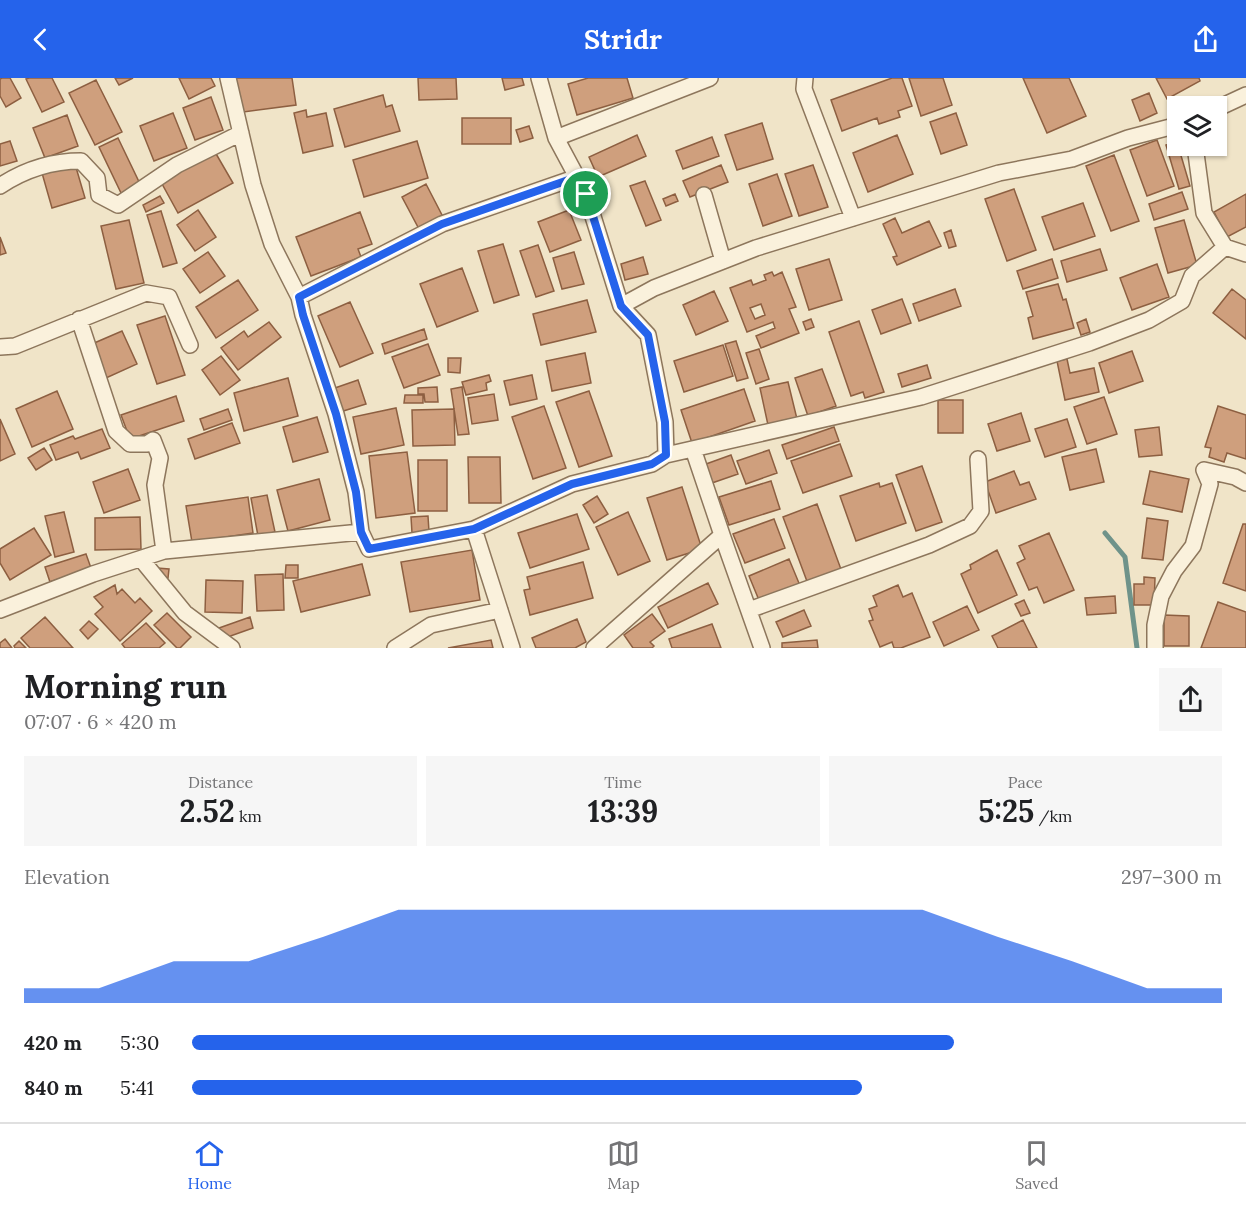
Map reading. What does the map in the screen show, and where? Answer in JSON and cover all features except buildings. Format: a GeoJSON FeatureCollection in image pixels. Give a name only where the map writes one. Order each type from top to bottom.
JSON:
{"type":"FeatureCollection","features":[{"type":"Feature","properties":{"kind":"street"},"geometry":{"type":"LineString","coordinates":[[228,78],[254,185],[272,244],[299,297],[336,414],[356,492],[361,532],[369,549],[474,529],[572,484],[652,464],[666,455],[921,397],[1109,335],[1149,320],[1182,301],[1192,276],[1225,247]]}},
{"type":"Feature","properties":{"kind":"street"},"geometry":{"type":"LineString","coordinates":[[539,78],[556,138],[586,194],[621,306],[648,335],[665,422],[666,455]]}},
{"type":"Feature","properties":{"kind":"street"},"geometry":{"type":"LineString","coordinates":[[556,138],[710,78]]}},
{"type":"Feature","properties":{"kind":"street"},"geometry":{"type":"LineString","coordinates":[[805,78],[804,89],[853,218]]}},
{"type":"Feature","properties":{"kind":"street"},"geometry":{"type":"LineString","coordinates":[[1227,104],[1246,95]]}},
{"type":"Feature","properties":{"kind":"street"},"geometry":{"type":"LineString","coordinates":[[621,306],[654,288],[756,248],[999,173],[1072,159],[1128,138],[1167,128]]}},
{"type":"Feature","properties":{"kind":"street"},"geometry":{"type":"LineString","coordinates":[[0,186],[26,172],[61,161],[81,161],[97,178],[99,195],[118,205],[177,165],[241,133]]}},
{"type":"Feature","properties":{"kind":"street"},"geometry":{"type":"LineString","coordinates":[[1196,156],[1204,213],[1225,247],[1246,254]]}},
{"type":"Feature","properties":{"kind":"street"},"geometry":{"type":"LineString","coordinates":[[299,297],[442,224],[577,177]]}},
{"type":"Feature","properties":{"kind":"street"},"geometry":{"type":"LineString","coordinates":[[704,195],[723,261]]}},
{"type":"Feature","properties":{"kind":"street"},"geometry":{"type":"LineString","coordinates":[[0,347],[15,346],[146,293],[169,297],[190,345]]}},
{"type":"Feature","properties":{"kind":"street"},"geometry":{"type":"LineString","coordinates":[[79,320],[116,431],[130,444],[147,444],[153,440],[160,458],[155,485],[164,551]]}},
{"type":"Feature","properties":{"kind":"street"},"geometry":{"type":"LineString","coordinates":[[693,449],[762,648]]}},
{"type":"Feature","properties":{"kind":"street"},"geometry":{"type":"LineString","coordinates":[[749,610],[929,545],[970,526],[981,511],[978,459]]}},
{"type":"Feature","properties":{"kind":"street"},"geometry":{"type":"LineString","coordinates":[[1155,648],[1155,625],[1161,596],[1174,571],[1192,546],[1210,484],[1204,470],[1235,477],[1246,483]]}},
{"type":"Feature","properties":{"kind":"street"},"geometry":{"type":"LineString","coordinates":[[474,529],[512,648]]}},
{"type":"Feature","properties":{"kind":"street"},"geometry":{"type":"LineString","coordinates":[[0,610],[93,574],[164,551],[361,532]]}},
{"type":"Feature","properties":{"kind":"street"},"geometry":{"type":"LineString","coordinates":[[594,648],[722,535]]}},
{"type":"Feature","properties":{"kind":"street"},"geometry":{"type":"LineString","coordinates":[[141,560],[185,613],[232,648]]}},
{"type":"Feature","properties":{"kind":"street"},"geometry":{"type":"LineString","coordinates":[[395,648],[431,625],[500,610]]}},
{"type":"Feature","properties":{"kind":"waterway"},"geometry":{"type":"LineString","coordinates":[[1105,533],[1125,557],[1137,648]]}},
{"type":"Feature","properties":{"kind":"route"},"geometry":{"type":"LineString","coordinates":[[577,177],[586,194],[621,306],[648,335],[665,422],[666,455],[652,464],[572,484],[474,529],[369,549],[361,532],[356,492],[336,414],[299,297],[442,224],[577,177]]}}]}
